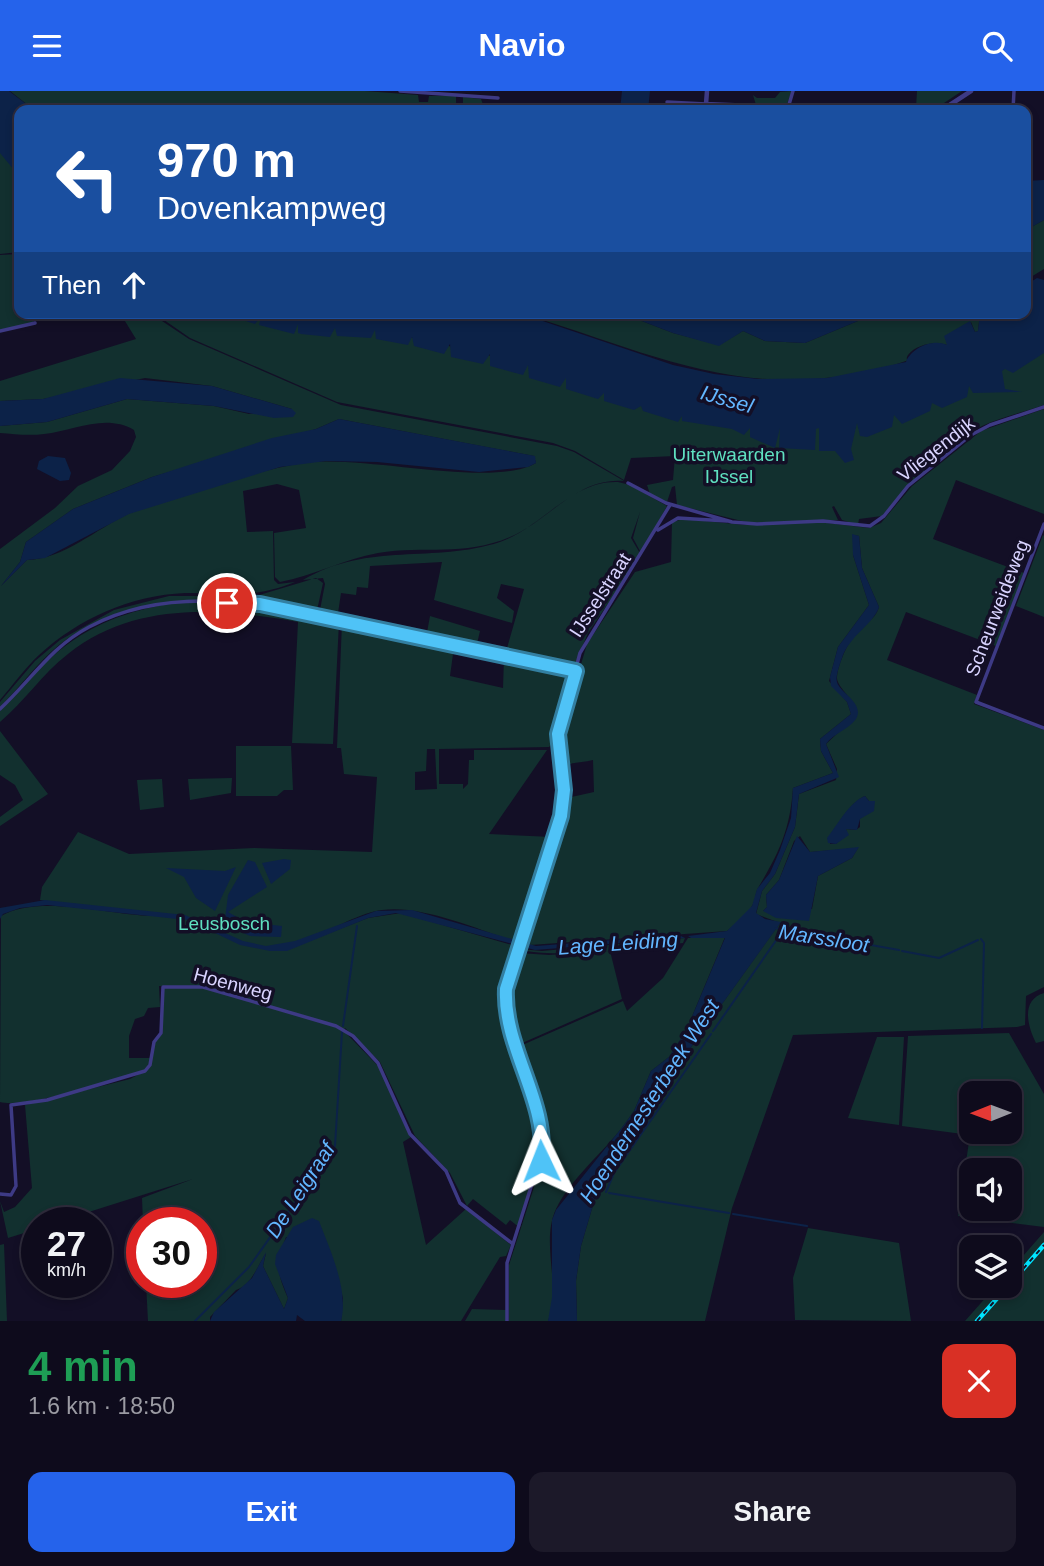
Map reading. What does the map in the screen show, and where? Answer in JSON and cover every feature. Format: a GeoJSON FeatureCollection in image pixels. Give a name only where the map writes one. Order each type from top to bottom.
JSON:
{"type":"FeatureCollection","features":[{"type":"Feature","properties":{"kind":"street"},"geometry":{"type":"LineString","coordinates":[[400,91],[498,98]]}},
{"type":"Feature","properties":{"kind":"street"},"geometry":{"type":"LineString","coordinates":[[706,91],[706,104]]}},
{"type":"Feature","properties":{"kind":"street"},"geometry":{"type":"LineString","coordinates":[[950,105],[971,91]]}},
{"type":"Feature","properties":{"kind":"street"},"geometry":{"type":"LineString","coordinates":[[667,102],[726,105]]}},
{"type":"Feature","properties":{"kind":"street"},"geometry":{"type":"LineString","coordinates":[[0,331],[35,323]]}},
{"type":"Feature","properties":{"kind":"street","name":"Vliegendijk"},"geometry":{"type":"LineString","coordinates":[[732,522],[757,524],[823,521],[870,526],[878,522],[908,486],[980,429],[1044,407]]}},
{"type":"Feature","properties":{"kind":"street"},"geometry":{"type":"LineString","coordinates":[[628,483],[670,505],[732,522]]}},
{"type":"Feature","properties":{"kind":"street","name":"IJsselstraat"},"geometry":{"type":"LineString","coordinates":[[507,1321],[506,1273],[542,1152],[538,1118],[506,1000],[519,949],[561,816],[564,790],[558,734],[588,636],[633,570],[670,505]]}},
{"type":"Feature","properties":{"kind":"street"},"geometry":{"type":"LineString","coordinates":[[652,535],[678,518],[732,522]]}},
{"type":"Feature","properties":{"kind":"street","name":"Scheurweideweg"},"geometry":{"type":"LineString","coordinates":[[1044,524],[1043,533],[976,702],[1044,728]]}},
{"type":"Feature","properties":{"kind":"street"},"geometry":{"type":"LineString","coordinates":[[0,709],[60,646],[95,624],[141,607],[186,600],[250,603],[576,671]]}},
{"type":"Feature","properties":{"kind":"street","name":"Hoenweg"},"geometry":{"type":"LineString","coordinates":[[0,1194],[11,1195],[16,1186],[10,1106],[47,1100],[145,1071],[150,1065],[154,1042],[161,1033],[163,987],[197,986],[336,1026],[353,1036],[381,1067],[411,1134],[446,1171],[460,1203],[513,1244]]}},
{"type":"Feature","properties":{"kind":"green space"},"geometry":{"type":"Polygon","coordinates":[[[10,91],[365,91],[418,95],[419,102],[428,102],[429,96],[456,96],[456,103],[463,103],[463,97],[481,99],[483,105],[28,105],[10,91]]]}},
{"type":"Feature","properties":{"kind":"green space"},"geometry":{"type":"Polygon","coordinates":[[[792,91],[787,104],[756,105],[753,95],[757,98],[775,98],[780,92],[792,91]]]}},
{"type":"Feature","properties":{"kind":"green space"},"geometry":{"type":"Polygon","coordinates":[[[917,91],[962,91],[941,105],[916,105],[917,91]]]}},
{"type":"Feature","properties":{"kind":"green space"},"geometry":{"type":"Polygon","coordinates":[[[0,150],[14,160],[14,253],[0,254],[0,150]]]}},
{"type":"Feature","properties":{"kind":"green space"},"geometry":{"type":"Polygon","coordinates":[[[1044,220],[1044,269],[1031,277],[1031,227],[1044,220]]]}},
{"type":"Feature","properties":{"kind":"green space"},"geometry":{"type":"Polygon","coordinates":[[[14,254],[14,319],[35,319],[32,323],[0,330],[0,255],[14,254]]]}},
{"type":"Feature","properties":{"kind":"green space"},"geometry":{"type":"Polygon","coordinates":[[[124,319],[159,319],[189,339],[341,405],[557,446],[574,452],[624,481],[607,482],[578,492],[524,530],[493,543],[460,549],[378,553],[280,582],[275,577],[274,533],[306,528],[299,490],[277,484],[243,491],[247,532],[273,531],[274,580],[278,584],[295,582],[252,593],[185,593],[145,598],[106,611],[54,642],[34,660],[0,700],[0,549],[55,508],[78,486],[112,470],[130,451],[136,437],[134,430],[112,423],[33,435],[0,433],[0,426],[47,422],[127,399],[214,406],[249,414],[292,409],[212,386],[145,378],[43,399],[0,401],[0,381],[136,339],[124,319]],[[339,419],[316,429],[152,477],[73,509],[26,542],[20,562],[1,586],[27,560],[54,555],[136,510],[275,469],[329,461],[489,473],[516,470],[536,463],[534,456],[339,419]]]}},
{"type":"Feature","properties":{"kind":"green space","name":"Uiterwaarden IJssel"},"geometry":{"type":"Polygon","coordinates":[[[163,319],[296,319],[375,329],[530,365],[680,416],[1044,345],[1044,405],[969,433],[929,467],[882,516],[859,519],[858,525],[842,520],[834,506],[832,507],[838,520],[750,523],[677,505],[675,486],[672,487],[667,502],[650,494],[647,485],[673,480],[675,456],[631,458],[624,480],[575,451],[553,443],[337,402],[190,338],[163,319]]]}},
{"type":"Feature","properties":{"kind":"green space"},"geometry":{"type":"Polygon","coordinates":[[[539,319],[637,319],[673,333],[719,345],[743,331],[765,341],[805,343],[863,319],[979,319],[978,331],[975,332],[971,322],[947,345],[921,346],[908,355],[907,360],[892,366],[836,377],[775,380],[700,369],[539,319]]]}},
{"type":"Feature","properties":{"kind":"green space"},"geometry":{"type":"Polygon","coordinates":[[[1044,409],[1044,514],[956,480],[933,539],[1024,573],[996,646],[906,612],[887,660],[977,695],[974,704],[1044,730],[1044,987],[1026,996],[1025,1025],[1017,1027],[793,1035],[732,1208],[705,1321],[577,1321],[576,1281],[581,1246],[598,1188],[671,1075],[780,923],[756,914],[762,891],[775,874],[795,827],[799,794],[836,780],[837,769],[826,744],[857,715],[838,681],[838,672],[844,653],[857,631],[873,618],[879,607],[862,568],[859,536],[853,535],[853,555],[869,605],[838,647],[829,681],[847,702],[851,714],[820,739],[821,751],[833,773],[793,788],[782,841],[757,890],[753,904],[742,919],[727,931],[530,945],[522,943],[567,798],[594,792],[593,760],[564,767],[560,735],[587,644],[635,572],[671,562],[672,522],[684,519],[745,525],[819,522],[869,528],[881,523],[912,486],[981,431],[1044,409]],[[865,796],[843,817],[830,844],[836,844],[847,833],[846,829],[856,830],[860,827],[860,819],[869,801],[865,796]],[[800,836],[794,841],[779,880],[766,895],[767,907],[763,911],[812,909],[818,876],[852,858],[858,848],[810,852],[800,836]]]}},
{"type":"Feature","properties":{"kind":"green space"},"geometry":{"type":"Polygon","coordinates":[[[618,482],[630,485],[667,506],[641,553],[633,538],[640,512],[631,538],[641,555],[588,633],[573,669],[505,655],[524,589],[501,584],[497,598],[514,611],[512,623],[434,600],[442,562],[370,566],[368,588],[357,587],[356,595],[341,593],[337,620],[319,615],[325,584],[323,578],[303,580],[328,568],[353,561],[450,552],[500,542],[529,526],[571,496],[601,483],[618,482]]]}},
{"type":"Feature","properties":{"kind":"green space"},"geometry":{"type":"Polygon","coordinates":[[[1044,536],[1044,617],[1016,606],[1044,536]]]}},
{"type":"Feature","properties":{"kind":"green space"},"geometry":{"type":"Polygon","coordinates":[[[316,578],[323,583],[316,615],[216,601],[183,601],[119,613],[88,626],[59,645],[0,707],[0,702],[35,661],[60,640],[114,610],[169,596],[256,596],[316,578]]]}},
{"type":"Feature","properties":{"kind":"green space"},"geometry":{"type":"Polygon","coordinates":[[[186,601],[260,606],[339,622],[333,744],[292,743],[298,622],[208,612],[149,617],[94,637],[59,662],[0,722],[0,710],[22,686],[61,649],[81,635],[126,614],[186,601]]]}},
{"type":"Feature","properties":{"kind":"green space"},"geometry":{"type":"Polygon","coordinates":[[[430,616],[480,631],[476,648],[426,638],[430,616]]]}},
{"type":"Feature","properties":{"kind":"green space","name":"Leusbosch"},"geometry":{"type":"Polygon","coordinates":[[[342,622],[454,647],[450,676],[503,688],[504,658],[572,673],[574,676],[556,739],[549,747],[439,749],[439,784],[463,784],[463,789],[468,784],[469,760],[474,760],[474,750],[547,750],[489,834],[552,837],[520,943],[452,920],[398,909],[361,915],[296,946],[368,918],[401,913],[519,947],[507,984],[505,1002],[542,1146],[520,1228],[510,1220],[506,1225],[473,1199],[467,1206],[450,1173],[415,1136],[380,1062],[345,1028],[344,1031],[381,1069],[411,1137],[403,1142],[426,1245],[466,1209],[511,1245],[506,1256],[500,1257],[461,1321],[341,1321],[343,1298],[330,1251],[286,1237],[279,1267],[288,1298],[284,1309],[263,1266],[266,1253],[250,1280],[236,1290],[210,1317],[210,1321],[148,1321],[147,1298],[217,1298],[217,1207],[142,1207],[142,1198],[193,1179],[105,1207],[21,1207],[21,1234],[8,1238],[0,1201],[4,1212],[15,1207],[32,1188],[25,1105],[130,1079],[143,1072],[49,1098],[0,1102],[1,916],[17,910],[54,906],[153,916],[40,900],[42,887],[78,832],[129,854],[254,848],[372,852],[377,777],[344,774],[341,748],[337,748],[342,622]],[[427,749],[426,771],[415,772],[415,790],[437,789],[435,749],[427,749]],[[159,986],[160,1007],[148,1008],[144,1016],[135,1019],[129,1036],[129,1058],[151,1058],[153,1043],[161,1033],[163,986],[159,986]]]}},
{"type":"Feature","properties":{"kind":"green space"},"geometry":{"type":"Polygon","coordinates":[[[0,731],[48,794],[0,826],[0,817],[23,800],[15,785],[0,775],[0,731]]]}},
{"type":"Feature","properties":{"kind":"green space"},"geometry":{"type":"Polygon","coordinates":[[[236,746],[291,746],[293,790],[284,790],[277,796],[236,796],[236,746]]]}},
{"type":"Feature","properties":{"kind":"green space"},"geometry":{"type":"Polygon","coordinates":[[[232,778],[231,793],[190,800],[188,779],[232,778]]]}},
{"type":"Feature","properties":{"kind":"green space"},"geometry":{"type":"Polygon","coordinates":[[[162,779],[164,807],[140,810],[137,780],[162,779]]]}},
{"type":"Feature","properties":{"kind":"green space"},"geometry":{"type":"Polygon","coordinates":[[[725,937],[686,1031],[669,1057],[651,1071],[634,1111],[624,1125],[570,1187],[556,1209],[550,1236],[553,1294],[548,1321],[509,1321],[509,1265],[545,1153],[542,1127],[520,1046],[623,1001],[627,1011],[663,978],[688,938],[725,937]]]}},
{"type":"Feature","properties":{"kind":"green space"},"geometry":{"type":"Polygon","coordinates":[[[685,938],[683,943],[599,952],[552,953],[520,949],[542,951],[685,938]]]}},
{"type":"Feature","properties":{"kind":"green space"},"geometry":{"type":"Polygon","coordinates":[[[610,951],[622,999],[520,1044],[509,1002],[519,953],[549,955],[610,951]]]}},
{"type":"Feature","properties":{"kind":"green space"},"geometry":{"type":"Polygon","coordinates":[[[1044,993],[1044,1041],[1036,1043],[1030,1029],[1029,1007],[1037,996],[1044,993]]]}},
{"type":"Feature","properties":{"kind":"green space"},"geometry":{"type":"Polygon","coordinates":[[[1009,1033],[1044,1094],[1044,1227],[997,1221],[1022,1221],[1022,1158],[967,1158],[969,1145],[1022,1145],[1022,1081],[959,1081],[959,1134],[902,1126],[908,1036],[1009,1033]]]}},
{"type":"Feature","properties":{"kind":"green space"},"geometry":{"type":"Polygon","coordinates":[[[877,1037],[904,1037],[899,1125],[848,1118],[877,1037]]]}},
{"type":"Feature","properties":{"kind":"green space"},"geometry":{"type":"Polygon","coordinates":[[[808,1228],[899,1243],[911,1321],[795,1320],[793,1278],[808,1228]]]}},
{"type":"Feature","properties":{"kind":"green space"},"geometry":{"type":"Polygon","coordinates":[[[1044,1232],[1044,1243],[1022,1268],[1022,1257],[1044,1232]]]}},
{"type":"Feature","properties":{"kind":"green space"},"geometry":{"type":"Polygon","coordinates":[[[4,1244],[7,1321],[0,1321],[0,1245],[4,1244]]]}},
{"type":"Feature","properties":{"kind":"green space"},"geometry":{"type":"Polygon","coordinates":[[[1044,1248],[1044,1321],[979,1321],[999,1298],[1022,1298],[1022,1273],[1044,1248]]]}},
{"type":"Feature","properties":{"kind":"green space"},"geometry":{"type":"Polygon","coordinates":[[[985,1298],[994,1298],[974,1321],[965,1321],[985,1298]]]}},
{"type":"Feature","properties":{"kind":"green space"},"geometry":{"type":"Polygon","coordinates":[[[472,1309],[506,1310],[506,1321],[465,1321],[472,1309]]]}},
{"type":"Feature","properties":{"kind":"water"},"geometry":{"type":"Polygon","coordinates":[[[0,91],[9,91],[27,105],[14,105],[14,170],[0,153],[0,91]]]}},
{"type":"Feature","properties":{"kind":"water"},"geometry":{"type":"Polygon","coordinates":[[[622,91],[650,91],[649,105],[621,105],[622,91]]]}},
{"type":"Feature","properties":{"kind":"water"},"geometry":{"type":"Polygon","coordinates":[[[1044,180],[1044,220],[1031,227],[1031,181],[1044,180]]]}},
{"type":"Feature","properties":{"kind":"water","name":"IJssel"},"geometry":{"type":"Polygon","coordinates":[[[1037,278],[1044,280],[1044,353],[1013,373],[1005,369],[1002,371],[1005,389],[1022,392],[973,393],[969,386],[967,397],[942,408],[932,403],[930,411],[902,424],[894,415],[892,427],[867,437],[860,436],[857,423],[851,449],[854,460],[845,463],[835,451],[819,451],[819,428],[816,429],[815,450],[779,448],[780,428],[775,448],[750,437],[750,428],[744,435],[732,429],[682,421],[682,416],[678,422],[643,411],[641,406],[634,410],[604,401],[604,393],[598,399],[566,389],[566,378],[560,387],[529,378],[528,365],[523,375],[490,366],[490,354],[483,364],[451,357],[450,344],[444,354],[414,346],[412,337],[408,345],[376,339],[375,330],[371,338],[337,336],[335,328],[330,337],[298,333],[298,324],[294,334],[259,325],[260,319],[537,319],[673,365],[714,374],[758,379],[827,378],[906,362],[913,352],[923,346],[935,343],[947,345],[944,336],[970,321],[975,332],[978,331],[979,319],[1031,319],[1031,282],[1037,278]]]}},
{"type":"Feature","properties":{"kind":"water"},"geometry":{"type":"Polygon","coordinates":[[[240,319],[259,319],[255,324],[240,319]]]}},
{"type":"Feature","properties":{"kind":"water"},"geometry":{"type":"Polygon","coordinates":[[[637,319],[863,319],[805,343],[765,341],[743,331],[719,346],[637,319]]]}},
{"type":"Feature","properties":{"kind":"water"},"geometry":{"type":"Polygon","coordinates":[[[120,378],[212,386],[292,409],[296,413],[293,417],[274,418],[214,406],[127,399],[47,422],[0,426],[0,401],[43,399],[120,378]]]}},
{"type":"Feature","properties":{"kind":"water"},"geometry":{"type":"Polygon","coordinates":[[[339,419],[535,456],[536,463],[528,467],[479,472],[377,462],[326,461],[280,467],[129,514],[45,558],[27,560],[1,586],[20,562],[26,542],[73,509],[152,477],[272,438],[316,429],[339,419]]]}},
{"type":"Feature","properties":{"kind":"water"},"geometry":{"type":"Polygon","coordinates":[[[48,456],[65,458],[71,473],[69,480],[60,481],[37,469],[39,461],[48,456]]]}},
{"type":"Feature","properties":{"kind":"water","name":"Hoendernesterbeek West"},"geometry":{"type":"Polygon","coordinates":[[[852,534],[859,536],[862,568],[879,607],[847,648],[837,672],[839,686],[855,703],[858,713],[853,723],[826,744],[839,777],[799,794],[795,827],[775,874],[762,891],[756,913],[765,919],[781,922],[671,1075],[598,1188],[581,1246],[576,1281],[577,1321],[548,1321],[552,1297],[552,1220],[556,1210],[624,1125],[634,1111],[651,1071],[669,1057],[686,1031],[725,938],[688,936],[727,931],[752,906],[757,889],[770,873],[780,850],[791,818],[793,788],[833,773],[821,751],[820,739],[851,714],[847,702],[831,686],[830,677],[838,647],[869,605],[853,555],[852,534]]]}},
{"type":"Feature","properties":{"kind":"water"},"geometry":{"type":"Polygon","coordinates":[[[865,796],[869,801],[875,801],[874,811],[860,819],[857,830],[846,829],[849,835],[836,844],[828,843],[827,838],[844,815],[854,803],[865,796]]]}},
{"type":"Feature","properties":{"kind":"water"},"geometry":{"type":"Polygon","coordinates":[[[797,836],[810,852],[859,847],[852,858],[818,876],[809,921],[776,918],[763,911],[767,907],[766,895],[779,880],[797,836]]]}},
{"type":"Feature","properties":{"kind":"water"},"geometry":{"type":"Polygon","coordinates":[[[248,860],[255,862],[267,887],[228,912],[246,922],[282,926],[281,937],[250,936],[221,923],[225,919],[228,895],[248,860]]]}},
{"type":"Feature","properties":{"kind":"water"},"geometry":{"type":"Polygon","coordinates":[[[291,860],[290,869],[271,884],[262,863],[291,860]]]}},
{"type":"Feature","properties":{"kind":"water"},"geometry":{"type":"Polygon","coordinates":[[[236,867],[215,911],[196,898],[184,877],[166,868],[225,871],[236,867]]]}},
{"type":"Feature","properties":{"kind":"water","name":"Lage Leiding"},"geometry":{"type":"Polygon","coordinates":[[[45,900],[185,915],[243,941],[266,946],[295,941],[376,911],[412,910],[536,946],[679,935],[685,938],[535,950],[396,913],[368,918],[287,951],[270,951],[240,945],[188,920],[47,905],[20,908],[3,914],[0,919],[0,908],[45,900]]]}},
{"type":"Feature","properties":{"kind":"water"},"geometry":{"type":"Polygon","coordinates":[[[312,1218],[319,1221],[337,1270],[342,1296],[341,1321],[305,1321],[297,1315],[296,1321],[210,1321],[214,1312],[252,1278],[266,1252],[263,1266],[284,1309],[288,1298],[275,1264],[276,1255],[293,1227],[312,1218]]]}},
{"type":"Feature","properties":{"kind":"waterway","name":"De Leigraaf"},"geometry":{"type":"LineString","coordinates":[[343,1026],[357,926]]}},
{"type":"Feature","properties":{"kind":"waterway","name":"Marssloot"},"geometry":{"type":"LineString","coordinates":[[775,928],[899,950]]}},
{"type":"Feature","properties":{"kind":"waterway","name":"Hoendernesterbeek West"},"geometry":{"type":"LineString","coordinates":[[713,1031],[784,929]]}},
{"type":"Feature","properties":{"kind":"waterway","name":"Marssloot"},"geometry":{"type":"LineString","coordinates":[[981,939],[984,943],[982,1028]]}},
{"type":"Feature","properties":{"kind":"waterway","name":"Marssloot"},"geometry":{"type":"LineString","coordinates":[[902,951],[939,958],[978,940]]}},
{"type":"Feature","properties":{"kind":"waterway","name":"De Leigraaf"},"geometry":{"type":"LineString","coordinates":[[195,1321],[249,1267],[335,1146],[342,1032]]}},
{"type":"Feature","properties":{"kind":"waterway","name":"Hoendernesterbeek West"},"geometry":{"type":"LineString","coordinates":[[606,1192],[614,1173],[711,1034]]}},
{"type":"Feature","properties":{"kind":"waterway","name":"Hoendernesterbeek West"},"geometry":{"type":"LineString","coordinates":[[609,1193],[729,1213]]}},
{"type":"Feature","properties":{"kind":"waterway"},"geometry":{"type":"LineString","coordinates":[[733,1214],[807,1226]]}},
{"type":"Feature","properties":{"kind":"railway"},"geometry":{"type":"LineString","coordinates":[[1022,1270],[1044,1245]]}},
{"type":"Feature","properties":{"kind":"railway"},"geometry":{"type":"LineString","coordinates":[[977,1321],[997,1298]]}},
{"type":"Feature","properties":{"kind":"route"},"geometry":{"type":"LineString","coordinates":[[227,603],[260,604],[576,671],[559,726],[557,743],[564,804],[506,989],[507,1011],[538,1118],[542,1142],[541,1161]]}}]}
